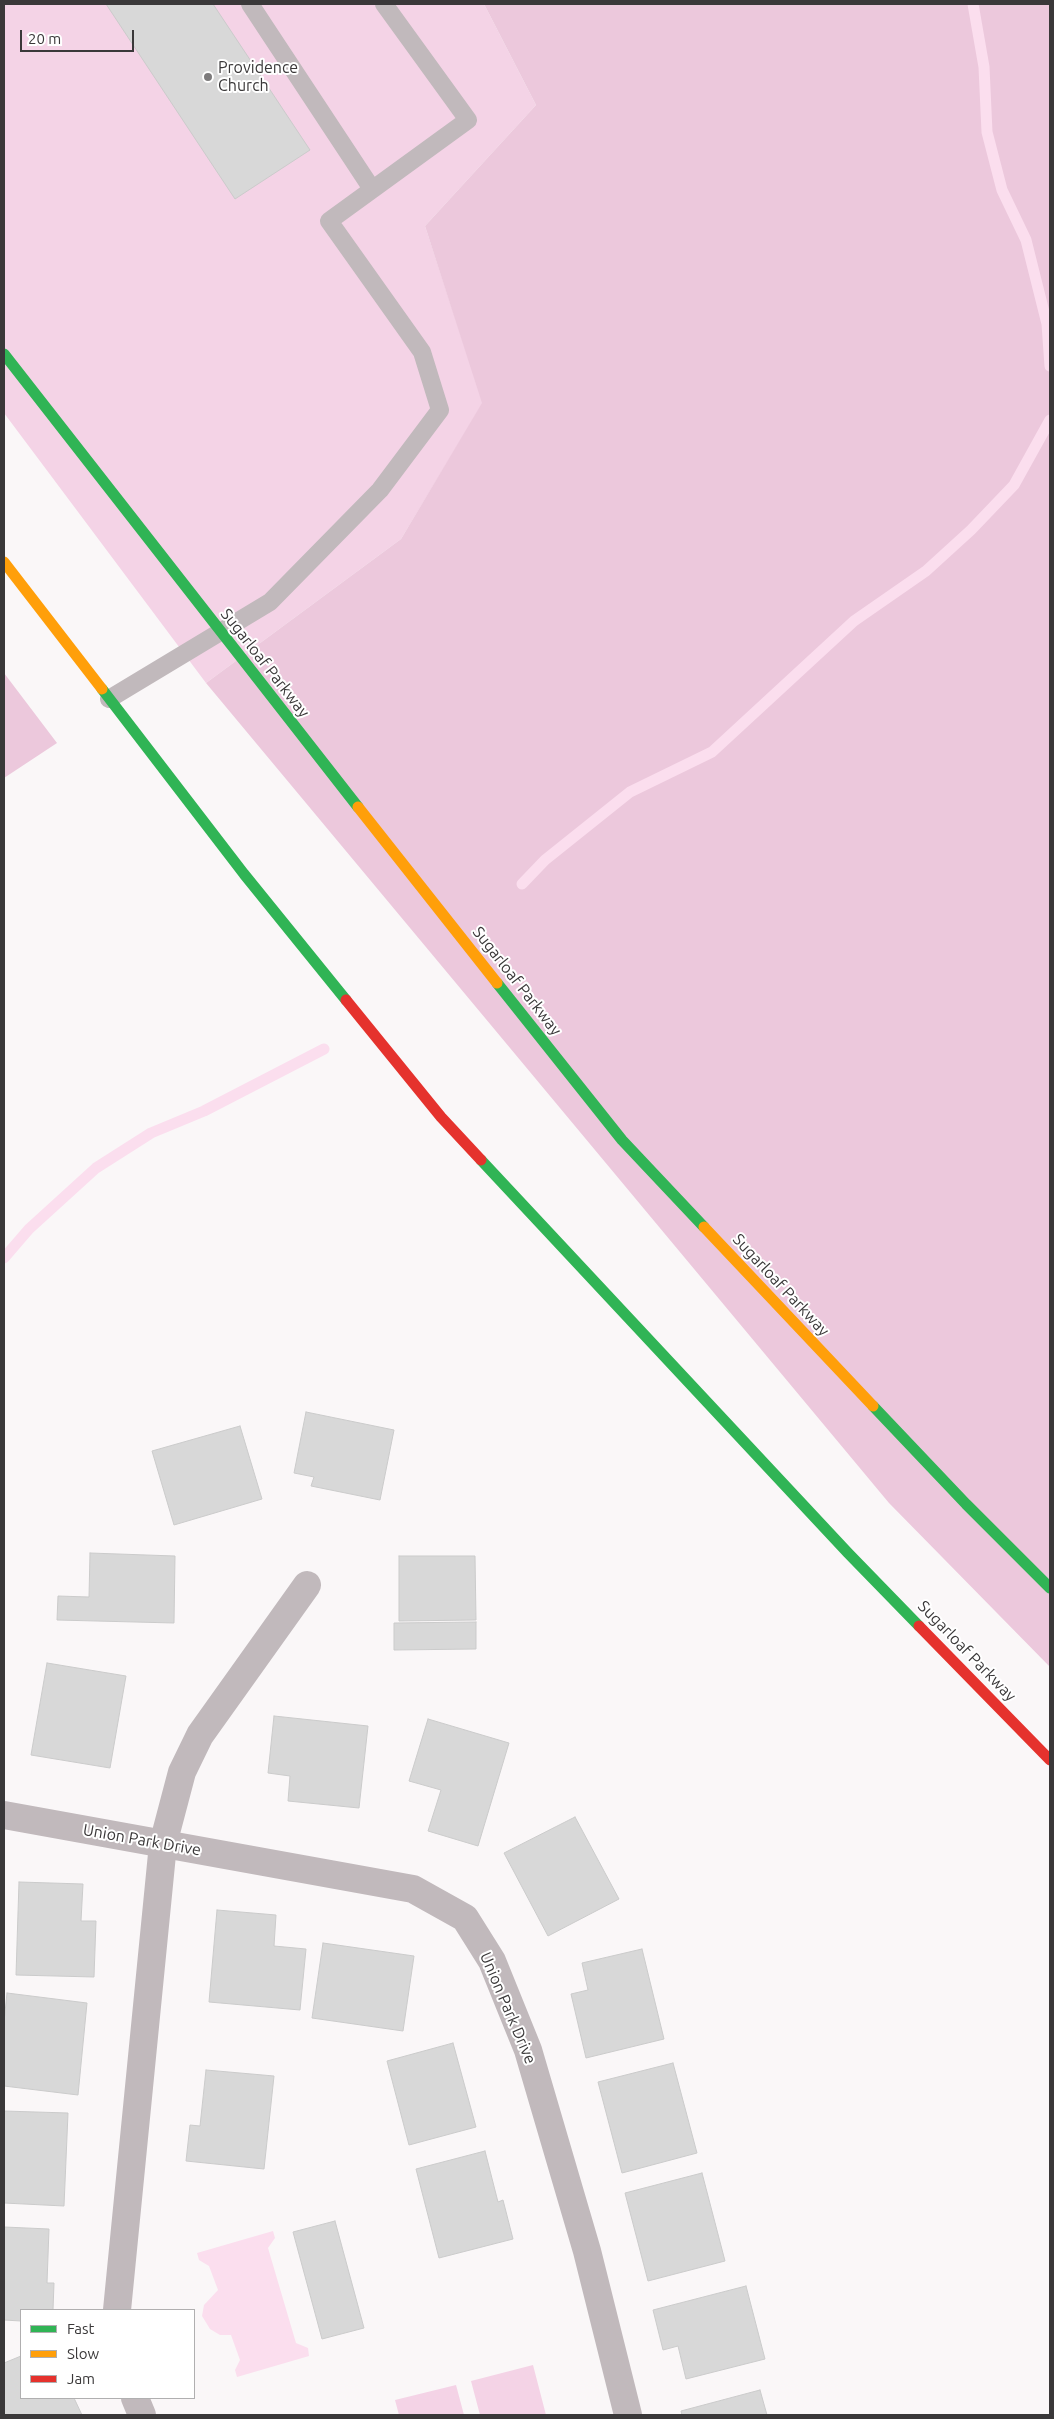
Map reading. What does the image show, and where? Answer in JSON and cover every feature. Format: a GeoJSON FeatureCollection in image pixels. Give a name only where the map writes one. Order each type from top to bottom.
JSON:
{"type":"FeatureCollection","features":[{"type":"Feature","properties":{"kind":"main road","name":"Sugarloaf Parkway"},"geometry":{"type":"LineString","coordinates":[[4,354],[219,631],[622,1140],[966,1504],[1050,1588]]}},
{"type":"Feature","properties":{"kind":"main road","name":"Sugarloaf Parkway"},"geometry":{"type":"LineString","coordinates":[[4,562],[244,874],[442,1117],[848,1553],[1050,1760]]}},
{"type":"Feature","properties":{"kind":"street"},"geometry":{"type":"LineString","coordinates":[[117,2309],[162,1844],[182,1772],[200,1735],[307,1585]]}},
{"type":"Feature","properties":{"kind":"street","name":"Union Park Drive"},"geometry":{"type":"LineString","coordinates":[[4,1815],[413,1889],[465,1918],[492,1962],[528,2050],[587,2251],[628,2415]]}},
{"type":"Feature","properties":{"kind":"street"},"geometry":{"type":"LineString","coordinates":[[134,2399],[142,2415]]}},
{"type":"Feature","properties":{"kind":"lane"},"geometry":{"type":"LineString","coordinates":[[250,4],[372,189]]}},
{"type":"Feature","properties":{"kind":"lane"},"geometry":{"type":"LineString","coordinates":[[109,698],[270,602],[380,490],[440,410],[422,352],[329,221],[468,120],[384,4]]}},
{"type":"Feature","properties":{"kind":"shaded area"},"geometry":{"type":"Polygon","coordinates":[[[4,4],[484,4],[536,105],[425,226],[483,403],[401,539],[206,683],[4,413],[4,4]]]}},
{"type":"Feature","properties":{"kind":"shaded area"},"geometry":{"type":"Polygon","coordinates":[[[484,4],[1050,4],[1050,1667],[889,1503],[206,683],[401,539],[482,403],[425,226],[536,105],[484,4]]]}},
{"type":"Feature","properties":{"kind":"shaded area"},"geometry":{"type":"Polygon","coordinates":[[[4,673],[57,743],[4,778],[4,673]]]}},
{"type":"Feature","properties":{"kind":"shaded area"},"geometry":{"type":"Polygon","coordinates":[[[273,2231],[275,2238],[268,2248],[296,2343],[308,2348],[309,2356],[237,2377],[235,2370],[240,2360],[231,2335],[220,2335],[210,2329],[202,2316],[204,2305],[218,2290],[209,2266],[199,2260],[197,2253],[273,2231]]]}},
{"type":"Feature","properties":{"kind":"shaded area"},"geometry":{"type":"Polygon","coordinates":[[[533,2365],[546,2415],[480,2415],[471,2381],[533,2365]]]}},
{"type":"Feature","properties":{"kind":"shaded area"},"geometry":{"type":"Polygon","coordinates":[[[456,2385],[464,2415],[399,2415],[395,2400],[456,2385]]]}},
{"type":"Feature","properties":{"kind":"building","name":"Providence Church"},"geometry":{"type":"Polygon","coordinates":[[[106,4],[213,4],[310,150],[235,199],[106,4]]]}},
{"type":"Feature","properties":{"kind":"building"},"geometry":{"type":"Polygon","coordinates":[[[306,1412],[394,1430],[380,1500],[311,1486],[314,1477],[294,1473],[306,1412]]]}},
{"type":"Feature","properties":{"kind":"building"},"geometry":{"type":"Polygon","coordinates":[[[240,1426],[262,1499],[174,1525],[152,1451],[240,1426]]]}},
{"type":"Feature","properties":{"kind":"building"},"geometry":{"type":"Polygon","coordinates":[[[90,1553],[175,1556],[174,1623],[57,1620],[58,1596],[89,1597],[90,1553]]]}},
{"type":"Feature","properties":{"kind":"building"},"geometry":{"type":"Polygon","coordinates":[[[399,1556],[475,1556],[476,1620],[399,1621],[399,1556]]]}},
{"type":"Feature","properties":{"kind":"building"},"geometry":{"type":"Polygon","coordinates":[[[476,1622],[476,1649],[394,1650],[394,1623],[476,1622]]]}},
{"type":"Feature","properties":{"kind":"building"},"geometry":{"type":"Polygon","coordinates":[[[47,1663],[126,1676],[110,1768],[31,1755],[47,1663]]]}},
{"type":"Feature","properties":{"kind":"building"},"geometry":{"type":"Polygon","coordinates":[[[274,1716],[368,1726],[359,1808],[288,1801],[290,1776],[268,1773],[274,1716]]]}},
{"type":"Feature","properties":{"kind":"building"},"geometry":{"type":"Polygon","coordinates":[[[428,1719],[509,1743],[478,1846],[428,1831],[441,1790],[409,1781],[428,1719]]]}},
{"type":"Feature","properties":{"kind":"building"},"geometry":{"type":"Polygon","coordinates":[[[575,1817],[619,1899],[548,1936],[504,1853],[575,1817]]]}},
{"type":"Feature","properties":{"kind":"building"},"geometry":{"type":"Polygon","coordinates":[[[19,1882],[83,1884],[81,1921],[96,1921],[94,1977],[16,1975],[19,1882]]]}},
{"type":"Feature","properties":{"kind":"building"},"geometry":{"type":"Polygon","coordinates":[[[217,1910],[276,1915],[274,1946],[306,1949],[300,2010],[209,2002],[217,1910]]]}},
{"type":"Feature","properties":{"kind":"building"},"geometry":{"type":"Polygon","coordinates":[[[323,1943],[414,1956],[403,2031],[312,2018],[323,1943]]]}},
{"type":"Feature","properties":{"kind":"building"},"geometry":{"type":"Polygon","coordinates":[[[642,1949],[664,2039],[586,2058],[571,1994],[588,1990],[582,1963],[642,1949]]]}},
{"type":"Feature","properties":{"kind":"building"},"geometry":{"type":"Polygon","coordinates":[[[7,1993],[87,2003],[78,2095],[4,2086],[4,2022],[7,1993]]]}},
{"type":"Feature","properties":{"kind":"building"},"geometry":{"type":"Polygon","coordinates":[[[453,2043],[476,2127],[409,2145],[387,2061],[453,2043]]]}},
{"type":"Feature","properties":{"kind":"building"},"geometry":{"type":"Polygon","coordinates":[[[673,2063],[697,2153],[622,2173],[598,2082],[673,2063]]]}},
{"type":"Feature","properties":{"kind":"building"},"geometry":{"type":"Polygon","coordinates":[[[206,2070],[274,2076],[264,2169],[186,2161],[190,2125],[200,2126],[206,2070]]]}},
{"type":"Feature","properties":{"kind":"building"},"geometry":{"type":"Polygon","coordinates":[[[4,2111],[68,2113],[64,2206],[4,2203],[4,2111]]]}},
{"type":"Feature","properties":{"kind":"building"},"geometry":{"type":"Polygon","coordinates":[[[485,2151],[498,2202],[503,2200],[513,2239],[439,2258],[416,2169],[485,2151]]]}},
{"type":"Feature","properties":{"kind":"building"},"geometry":{"type":"Polygon","coordinates":[[[702,2173],[725,2261],[648,2281],[625,2193],[702,2173]]]}},
{"type":"Feature","properties":{"kind":"building"},"geometry":{"type":"Polygon","coordinates":[[[335,2221],[364,2328],[322,2339],[293,2232],[335,2221]]]}},
{"type":"Feature","properties":{"kind":"building"},"geometry":{"type":"Polygon","coordinates":[[[4,2227],[49,2229],[47,2283],[54,2283],[53,2309],[20,2309],[20,2321],[4,2320],[4,2227]]]}},
{"type":"Feature","properties":{"kind":"building"},"geometry":{"type":"Polygon","coordinates":[[[746,2286],[765,2359],[686,2379],[678,2346],[663,2350],[653,2310],[746,2286]]]}},
{"type":"Feature","properties":{"kind":"building"},"geometry":{"type":"Polygon","coordinates":[[[20,2356],[20,2399],[74,2399],[82,2415],[4,2415],[4,2363],[20,2356]]]}},
{"type":"Feature","properties":{"kind":"building"},"geometry":{"type":"Polygon","coordinates":[[[760,2390],[767,2415],[682,2415],[681,2411],[760,2390]]]}},
{"type":"Feature","properties":{"kind":"waterway"},"geometry":{"type":"LineString","coordinates":[[973,4],[984,67],[987,132],[1002,190],[1026,240],[1047,324],[1050,366]]}},
{"type":"Feature","properties":{"kind":"waterway"},"geometry":{"type":"LineString","coordinates":[[522,884],[545,860],[630,792],[712,752],[854,621],[926,571],[971,530],[1014,485],[1050,420]]}},
{"type":"Feature","properties":{"kind":"waterway"},"geometry":{"type":"LineString","coordinates":[[4,1258],[29,1229],[96,1168],[151,1133],[204,1111],[324,1049]]}},
{"type":"Feature","properties":{"kind":"traffic: fast"},"geometry":{"type":"LineString","coordinates":[[4,354],[358,807]]}},
{"type":"Feature","properties":{"kind":"traffic: fast"},"geometry":{"type":"LineString","coordinates":[[102,689],[244,874],[346,1000]]}},
{"type":"Feature","properties":{"kind":"traffic: fast"},"geometry":{"type":"LineString","coordinates":[[497,983],[622,1140],[704,1227]]}},
{"type":"Feature","properties":{"kind":"traffic: fast"},"geometry":{"type":"LineString","coordinates":[[481,1160],[848,1553],[919,1626]]}},
{"type":"Feature","properties":{"kind":"traffic: fast"},"geometry":{"type":"LineString","coordinates":[[873,1406],[966,1504],[1050,1588]]}},
{"type":"Feature","properties":{"kind":"traffic: slow"},"geometry":{"type":"LineString","coordinates":[[4,562],[102,689]]}},
{"type":"Feature","properties":{"kind":"traffic: slow"},"geometry":{"type":"LineString","coordinates":[[358,807],[497,983]]}},
{"type":"Feature","properties":{"kind":"traffic: slow"},"geometry":{"type":"LineString","coordinates":[[704,1227],[873,1406]]}},
{"type":"Feature","properties":{"kind":"traffic: jam"},"geometry":{"type":"LineString","coordinates":[[346,1000],[441,1117],[481,1160]]}},
{"type":"Feature","properties":{"kind":"traffic: jam"},"geometry":{"type":"LineString","coordinates":[[919,1626],[1050,1760]]}},
{"type":"Feature","properties":{"kind":"place","name":"Providence Church"},"geometry":{"type":"Point","coordinates":[208,77]}}]}
